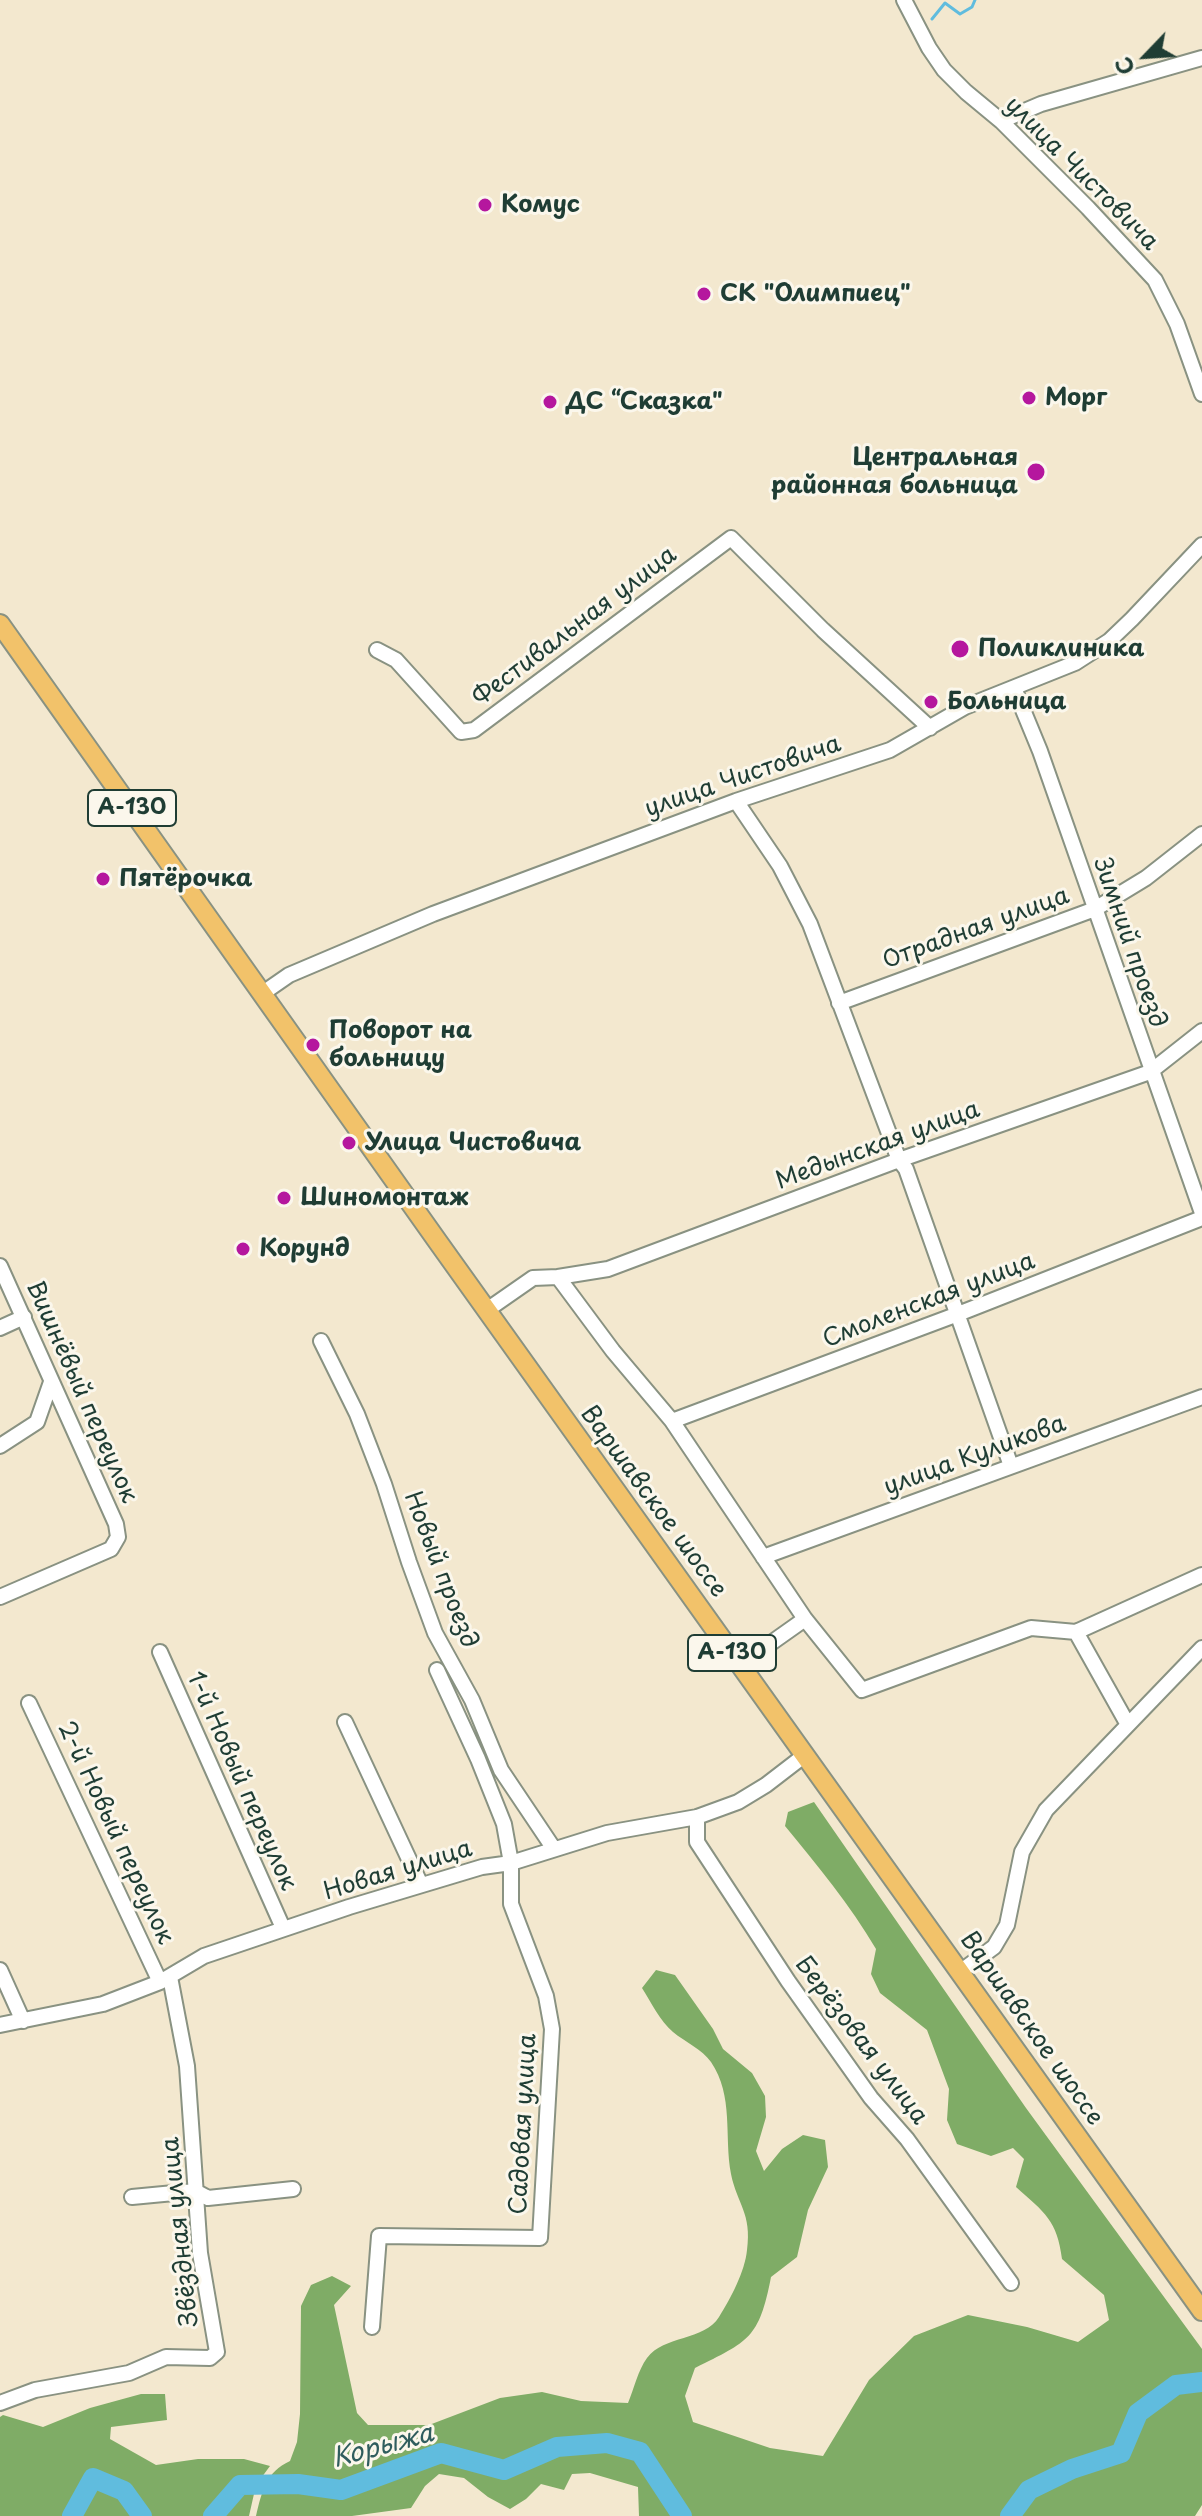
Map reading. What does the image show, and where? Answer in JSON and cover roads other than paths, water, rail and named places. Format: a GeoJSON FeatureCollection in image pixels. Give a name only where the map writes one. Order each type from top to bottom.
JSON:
{"type":"FeatureCollection","features":[{"type":"Feature","properties":{"kind":"main road","name":"А-130"},"geometry":{"type":"LineString","coordinates":[[0,624],[263,993]]}},
{"type":"Feature","properties":{"kind":"main road","name":"Варшавское шоссе"},"geometry":{"type":"LineString","coordinates":[[263,993],[1202,2311]]}},
{"type":"Feature","properties":{"kind":"street","name":"улица Чистовича"},"geometry":{"type":"LineString","coordinates":[[904,0],[944,70],[1001,121],[1155,280],[1177,324],[1202,394]]}},
{"type":"Feature","properties":{"kind":"street"},"geometry":{"type":"LineString","coordinates":[[1001,121],[1041,104],[1202,58]]}},
{"type":"Feature","properties":{"kind":"street","name":"Фестивальная улица"},"geometry":{"type":"LineString","coordinates":[[377,650],[396,660],[461,732],[474,730],[731,538],[823,630],[930,728]]}},
{"type":"Feature","properties":{"kind":"street","name":"улица Чистовича"},"geometry":{"type":"LineString","coordinates":[[263,993],[289,975],[373,938],[736,801],[890,750],[965,707],[1075,663],[1109,641],[1202,545]]}},
{"type":"Feature","properties":{"kind":"street","name":"Зимний проезд"},"geometry":{"type":"LineString","coordinates":[[1014,688],[1040,751],[1202,1216]]}},
{"type":"Feature","properties":{"kind":"street"},"geometry":{"type":"LineString","coordinates":[[736,801],[780,866],[810,924],[899,1160],[906,1169],[1011,1466]]}},
{"type":"Feature","properties":{"kind":"street","name":"Отрадная улица"},"geometry":{"type":"LineString","coordinates":[[839,1003],[1095,909],[1146,878],[1202,834]]}},
{"type":"Feature","properties":{"kind":"street","name":"Медынская улица"},"geometry":{"type":"LineString","coordinates":[[487,1310],[533,1278],[608,1269],[899,1160],[1150,1072],[1202,1031]]}},
{"type":"Feature","properties":{"kind":"street","name":"Смоленская улица"},"geometry":{"type":"LineString","coordinates":[[672,1421],[958,1314],[1202,1216]]}},
{"type":"Feature","properties":{"kind":"street","name":"Вишнёвый переулок"},"geometry":{"type":"LineString","coordinates":[[0,1266],[116,1524],[118,1537],[111,1549],[0,1597]]}},
{"type":"Feature","properties":{"kind":"street"},"geometry":{"type":"LineString","coordinates":[[558,1277],[613,1351],[672,1421],[805,1619],[862,1690],[1031,1628],[1076,1632],[1202,1575]]}},
{"type":"Feature","properties":{"kind":"street"},"geometry":{"type":"LineString","coordinates":[[0,1328],[24,1317]]}},
{"type":"Feature","properties":{"kind":"street","name":"Новый проезд"},"geometry":{"type":"LineString","coordinates":[[321,1341],[357,1414],[435,1633],[472,1700],[501,1770],[554,1849]]}},
{"type":"Feature","properties":{"kind":"street"},"geometry":{"type":"LineString","coordinates":[[0,1446],[37,1422],[51,1382]]}},
{"type":"Feature","properties":{"kind":"street","name":"улица Куликова"},"geometry":{"type":"LineString","coordinates":[[763,1557],[1202,1397]]}},
{"type":"Feature","properties":{"kind":"street"},"geometry":{"type":"LineString","coordinates":[[740,1665],[805,1619]]}},
{"type":"Feature","properties":{"kind":"street"},"geometry":{"type":"LineString","coordinates":[[1076,1632],[1127,1723]]}},
{"type":"Feature","properties":{"kind":"street"},"geometry":{"type":"LineString","coordinates":[[960,1972],[994,1947],[1007,1925],[1022,1852],[1046,1810],[1202,1648]]}},
{"type":"Feature","properties":{"kind":"street","name":"1-й Новый переулок"},"geometry":{"type":"LineString","coordinates":[[160,1652],[283,1928]]}},
{"type":"Feature","properties":{"kind":"street"},"geometry":{"type":"LineString","coordinates":[[437,1670],[492,1791],[504,1824],[511,1863]]}},
{"type":"Feature","properties":{"kind":"street","name":"2-й Новый переулок"},"geometry":{"type":"LineString","coordinates":[[29,1703],[165,1980]]}},
{"type":"Feature","properties":{"kind":"street"},"geometry":{"type":"LineString","coordinates":[[345,1722],[421,1885]]}},
{"type":"Feature","properties":{"kind":"street","name":"Новая улица"},"geometry":{"type":"LineString","coordinates":[[0,2025],[103,2004],[165,1980],[204,1956],[421,1885],[482,1867],[511,1863],[607,1833],[697,1817],[738,1802],[805,1755]]}},
{"type":"Feature","properties":{"kind":"street","name":"Берёзовая улица"},"geometry":{"type":"LineString","coordinates":[[697,1817],[697,1842],[788,1981],[871,2098],[907,2139],[1011,2283]]}},
{"type":"Feature","properties":{"kind":"street","name":"Садовая улица"},"geometry":{"type":"LineString","coordinates":[[372,2327],[379,2236],[540,2238],[552,2020],[546,1996],[513,1912],[511,1863]]}},
{"type":"Feature","properties":{"kind":"street"},"geometry":{"type":"LineString","coordinates":[[0,1970],[23,2021]]}},
{"type":"Feature","properties":{"kind":"street","name":"Звёздная улица"},"geometry":{"type":"LineString","coordinates":[[0,2403],[35,2390],[129,2373],[166,2357],[210,2358],[217,2352],[200,2253],[187,2066],[165,1980]]}},
{"type":"Feature","properties":{"kind":"street"},"geometry":{"type":"LineString","coordinates":[[132,2197],[195,2191],[208,2198],[293,2189]]}},
{"type":"Feature","properties":{"kind":"waterway"},"geometry":{"type":"LineString","coordinates":[[932,19],[945,3],[960,14],[972,7],[975,0]]}},
{"type":"Feature","properties":{"kind":"waterway","name":"Корыжа"},"geometry":{"type":"LineString","coordinates":[[1010,2516],[1029,2490],[1072,2469],[1121,2453],[1138,2413],[1176,2385],[1202,2382]]}},
{"type":"Feature","properties":{"kind":"waterway","name":"Корыжа"},"geometry":{"type":"LineString","coordinates":[[213,2516],[240,2485],[298,2484],[341,2490],[441,2453],[504,2470],[557,2447],[607,2443],[640,2452],[682,2516]]}},
{"type":"Feature","properties":{"kind":"waterway","name":"Корыжа"},"geometry":{"type":"LineString","coordinates":[[72,2516],[93,2478],[124,2491],[142,2516]]}},
{"type":"Feature","properties":{"kind":"place","name":"Комус"},"geometry":{"type":"Point","coordinates":[485,205]}},
{"type":"Feature","properties":{"kind":"place","name":"СК \"Олимпиец\""},"geometry":{"type":"Point","coordinates":[704,294]}},
{"type":"Feature","properties":{"kind":"place","name":"Морг"},"geometry":{"type":"Point","coordinates":[1029,398]}},
{"type":"Feature","properties":{"kind":"place","name":"ДС “Сказка\""},"geometry":{"type":"Point","coordinates":[550,402]}},
{"type":"Feature","properties":{"kind":"place","name":"Центральная районная больница"},"geometry":{"type":"Point","coordinates":[1036,472]}},
{"type":"Feature","properties":{"kind":"place","name":"Поликлиника"},"geometry":{"type":"Point","coordinates":[960,649]}},
{"type":"Feature","properties":{"kind":"place","name":"Больница"},"geometry":{"type":"Point","coordinates":[931,702]}},
{"type":"Feature","properties":{"kind":"place","name":"Пятёрочка"},"geometry":{"type":"Point","coordinates":[103,879]}},
{"type":"Feature","properties":{"kind":"place","name":"Поворот на больницу"},"geometry":{"type":"Point","coordinates":[313,1045]}},
{"type":"Feature","properties":{"kind":"place","name":"Улица Чистовича"},"geometry":{"type":"Point","coordinates":[349,1143]}},
{"type":"Feature","properties":{"kind":"place","name":"Шиномонтаж"},"geometry":{"type":"Point","coordinates":[284,1198]}},
{"type":"Feature","properties":{"kind":"place","name":"Корунд"},"geometry":{"type":"Point","coordinates":[243,1249]}}]}
